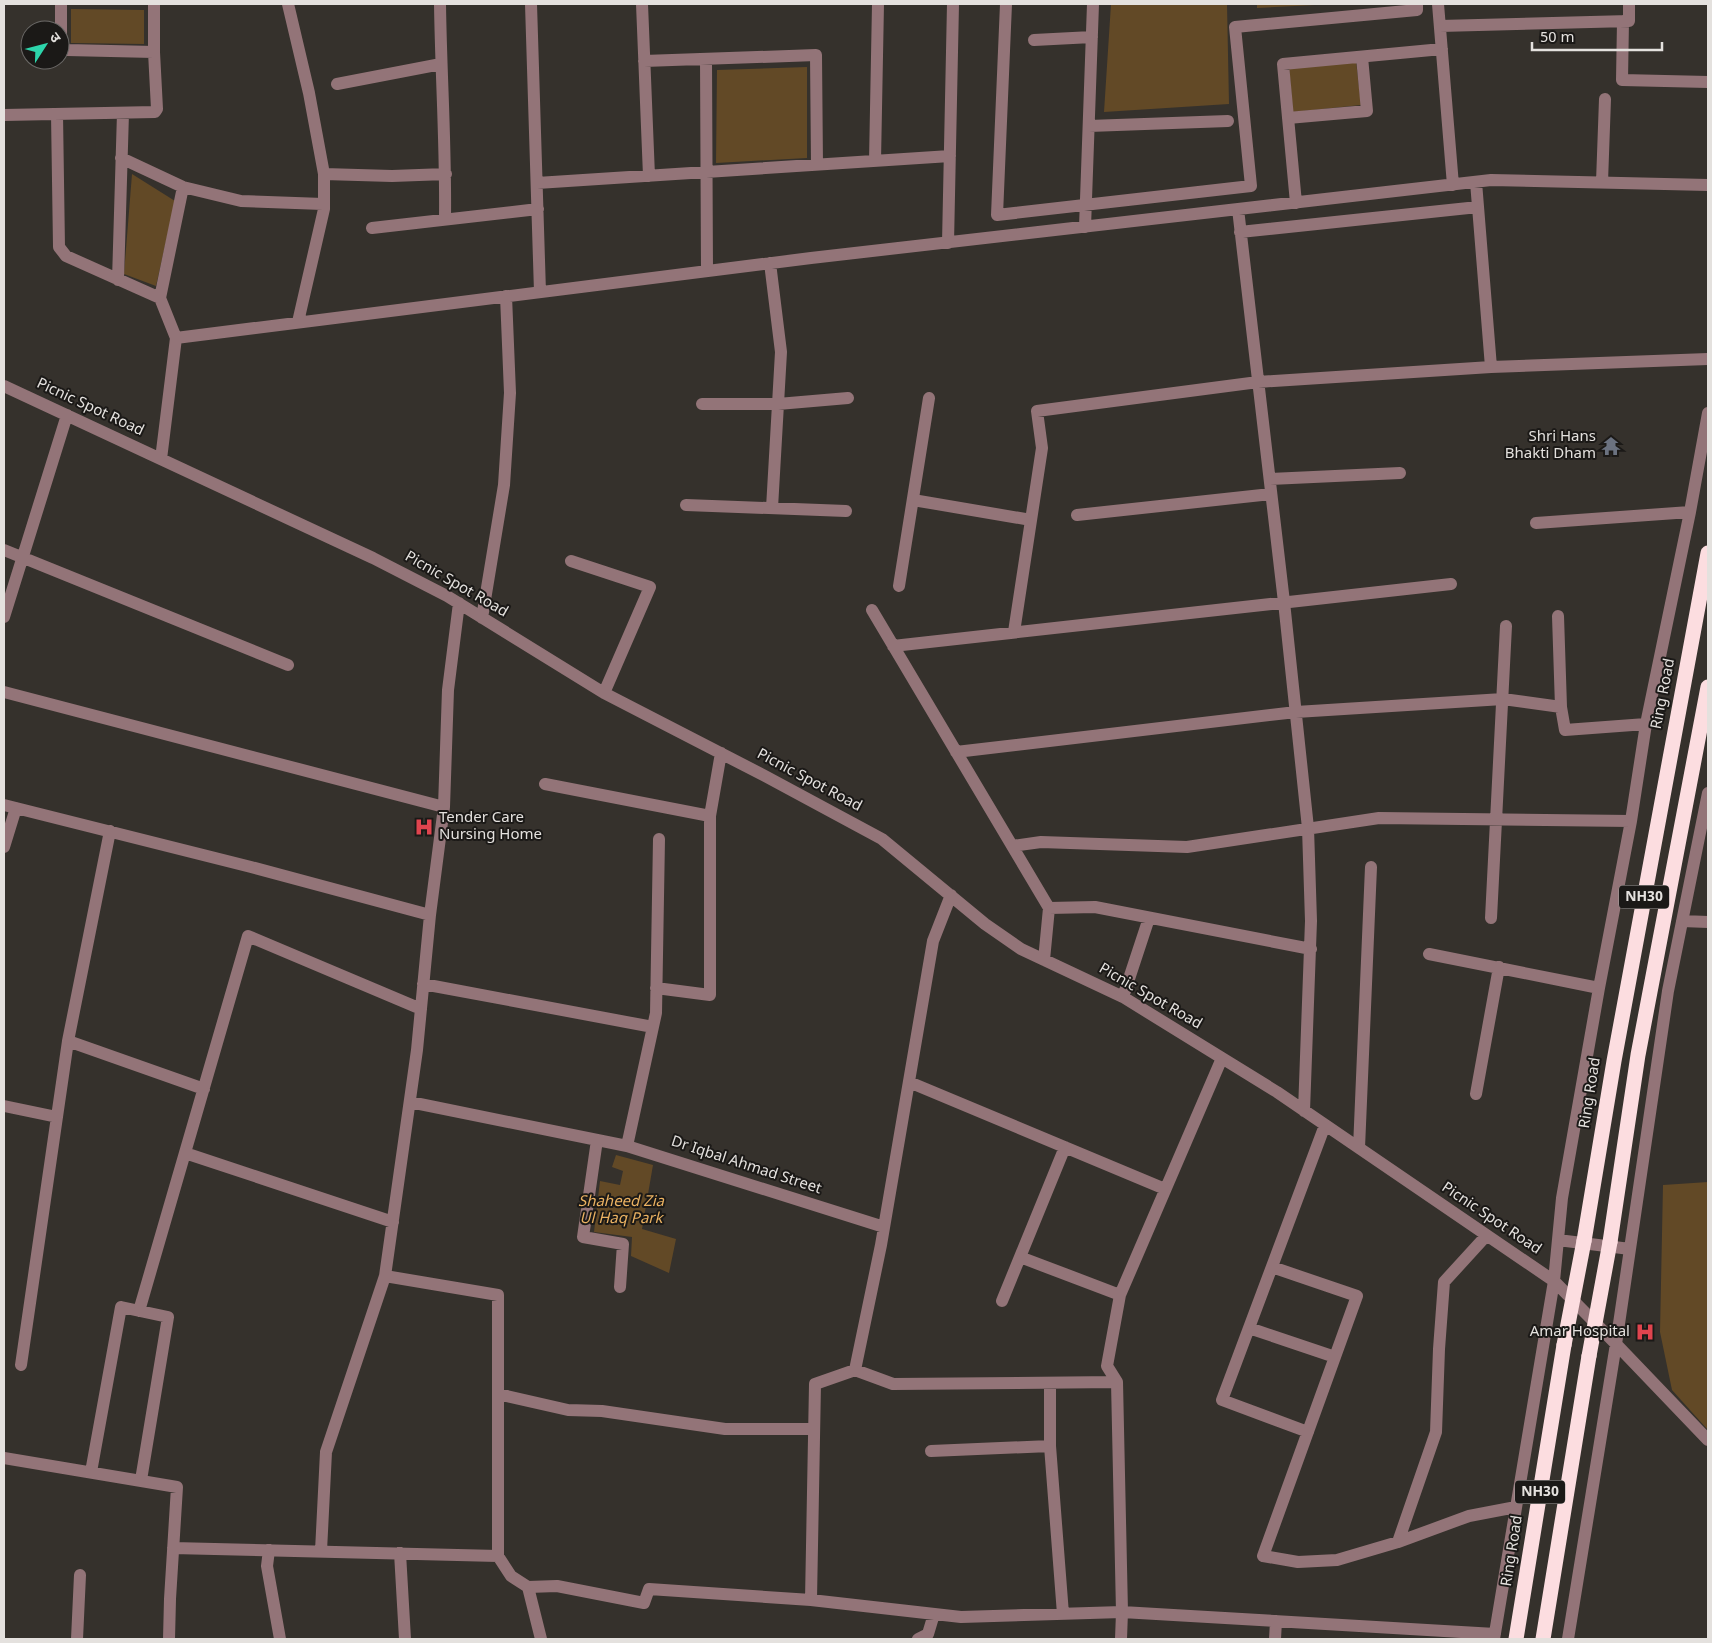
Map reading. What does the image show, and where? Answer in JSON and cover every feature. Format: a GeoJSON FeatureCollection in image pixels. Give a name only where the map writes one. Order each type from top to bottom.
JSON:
{"type":"FeatureCollection","features":[{"type":"Feature","properties":{"kind":"highway","name":"Ring Road"},"geometry":{"type":"LineString","coordinates":[[1516,1639],[1561,1364],[1614,1061],[1708,553]]}},
{"type":"Feature","properties":{"kind":"highway","name":"NH30"},"geometry":{"type":"LineString","coordinates":[[1543,1639],[1580,1406],[1610,1242],[1638,1055],[1708,687]]}},
{"type":"Feature","properties":{"kind":"street"},"geometry":{"type":"LineString","coordinates":[[61,4],[61,44],[67,50],[154,52]]}},
{"type":"Feature","properties":{"kind":"street"},"geometry":{"type":"LineString","coordinates":[[4,115],[153,113],[157,110],[154,4]]}},
{"type":"Feature","properties":{"kind":"street"},"geometry":{"type":"LineString","coordinates":[[288,4],[309,93],[324,174],[323,204],[298,322]]}},
{"type":"Feature","properties":{"kind":"street"},"geometry":{"type":"LineString","coordinates":[[440,4],[446,174],[445,219]]}},
{"type":"Feature","properties":{"kind":"street"},"geometry":{"type":"LineString","coordinates":[[531,4],[540,292]]}},
{"type":"Feature","properties":{"kind":"street"},"geometry":{"type":"LineString","coordinates":[[642,4],[649,176]]}},
{"type":"Feature","properties":{"kind":"street"},"geometry":{"type":"LineString","coordinates":[[876,161],[878,4]]}},
{"type":"Feature","properties":{"kind":"street"},"geometry":{"type":"LineString","coordinates":[[948,243],[953,4]]}},
{"type":"Feature","properties":{"kind":"street"},"geometry":{"type":"LineString","coordinates":[[1006,4],[997,215],[1251,186],[1235,27],[1417,10],[1417,4]]}},
{"type":"Feature","properties":{"kind":"street"},"geometry":{"type":"LineString","coordinates":[[1085,227],[1093,4]]}},
{"type":"Feature","properties":{"kind":"street"},"geometry":{"type":"LineString","coordinates":[[1438,4],[1453,185]]}},
{"type":"Feature","properties":{"kind":"street"},"geometry":{"type":"LineString","coordinates":[[1440,26],[1629,21],[1629,4]]}},
{"type":"Feature","properties":{"kind":"street"},"geometry":{"type":"LineString","coordinates":[[1623,21],[1622,80],[1708,82]]}},
{"type":"Feature","properties":{"kind":"street"},"geometry":{"type":"LineString","coordinates":[[1034,40],[1092,37]]}},
{"type":"Feature","properties":{"kind":"street"},"geometry":{"type":"LineString","coordinates":[[1296,203],[1283,64],[1442,50]]}},
{"type":"Feature","properties":{"kind":"street"},"geometry":{"type":"LineString","coordinates":[[644,61],[816,55],[816,165]]}},
{"type":"Feature","properties":{"kind":"street"},"geometry":{"type":"LineString","coordinates":[[1288,118],[1368,111],[1362,57]]}},
{"type":"Feature","properties":{"kind":"street"},"geometry":{"type":"LineString","coordinates":[[706,59],[707,271]]}},
{"type":"Feature","properties":{"kind":"street"},"geometry":{"type":"LineString","coordinates":[[337,84],[441,64]]}},
{"type":"Feature","properties":{"kind":"street"},"geometry":{"type":"LineString","coordinates":[[1602,182],[1605,99]]}},
{"type":"Feature","properties":{"kind":"street"},"geometry":{"type":"LineString","coordinates":[[118,280],[123,113]]}},
{"type":"Feature","properties":{"kind":"street"},"geometry":{"type":"LineString","coordinates":[[57,114],[59,247],[66,256],[160,298]]}},
{"type":"Feature","properties":{"kind":"street"},"geometry":{"type":"LineString","coordinates":[[1089,126],[1228,121]]}},
{"type":"Feature","properties":{"kind":"street"},"geometry":{"type":"LineString","coordinates":[[537,182],[950,156]]}},
{"type":"Feature","properties":{"kind":"street"},"geometry":{"type":"LineString","coordinates":[[122,158],[183,186],[241,201],[323,204]]}},
{"type":"Feature","properties":{"kind":"street"},"geometry":{"type":"LineString","coordinates":[[324,174],[392,176],[446,174]]}},
{"type":"Feature","properties":{"kind":"street"},"geometry":{"type":"LineString","coordinates":[[176,338],[770,263],[1491,180],[1708,185]]}},
{"type":"Feature","properties":{"kind":"street"},"geometry":{"type":"LineString","coordinates":[[1476,182],[1491,367]]}},
{"type":"Feature","properties":{"kind":"street"},"geometry":{"type":"LineString","coordinates":[[161,459],[176,338],[160,298],[183,186]]}},
{"type":"Feature","properties":{"kind":"street"},"geometry":{"type":"LineString","coordinates":[[1240,232],[1478,207]]}},
{"type":"Feature","properties":{"kind":"street"},"geometry":{"type":"LineString","coordinates":[[1238,209],[1284,602],[1308,828],[1312,920],[1304,1111]]}},
{"type":"Feature","properties":{"kind":"street"},"geometry":{"type":"LineString","coordinates":[[372,228],[538,210]]}},
{"type":"Feature","properties":{"kind":"street"},"geometry":{"type":"LineString","coordinates":[[770,263],[781,352],[772,508]]}},
{"type":"Feature","properties":{"kind":"street"},"geometry":{"type":"LineString","coordinates":[[482,618],[504,485],[510,393],[506,296]]}},
{"type":"Feature","properties":{"kind":"street"},"geometry":{"type":"LineString","coordinates":[[1014,632],[1042,448],[1037,411],[1258,382],[1491,367],[1708,359]]}},
{"type":"Feature","properties":{"kind":"street","name":"Picnic Spot Road"},"geometry":{"type":"LineString","coordinates":[[4,386],[373,558],[459,603],[604,693],[882,839],[985,924],[1021,949],[1123,997],[1222,1058],[1325,1125],[1554,1282],[1616,1344]]}},
{"type":"Feature","properties":{"kind":"street"},"geometry":{"type":"LineString","coordinates":[[702,404],[778,404],[848,398]]}},
{"type":"Feature","properties":{"kind":"street"},"geometry":{"type":"LineString","coordinates":[[899,586],[929,398]]}},
{"type":"Feature","properties":{"kind":"street"},"geometry":{"type":"LineString","coordinates":[[385,1276],[498,1295],[498,1556],[511,1576],[528,1587],[557,1586],[644,1603],[650,1589],[811,1600],[961,1617],[1122,1612],[1494,1637],[1554,1282],[1562,1198],[1646,724],[1690,512],[1708,413]]}},
{"type":"Feature","properties":{"kind":"street"},"geometry":{"type":"LineString","coordinates":[[4,617],[67,416]]}},
{"type":"Feature","properties":{"kind":"street"},"geometry":{"type":"LineString","coordinates":[[1270,479],[1400,473]]}},
{"type":"Feature","properties":{"kind":"street"},"geometry":{"type":"LineString","coordinates":[[1077,515],[1271,494]]}},
{"type":"Feature","properties":{"kind":"street"},"geometry":{"type":"LineString","coordinates":[[913,500],[1031,520]]}},
{"type":"Feature","properties":{"kind":"street"},"geometry":{"type":"LineString","coordinates":[[686,505],[846,512]]}},
{"type":"Feature","properties":{"kind":"street"},"geometry":{"type":"LineString","coordinates":[[1536,523],[1690,512]]}},
{"type":"Feature","properties":{"kind":"street"},"geometry":{"type":"LineString","coordinates":[[4,550],[288,665]]}},
{"type":"Feature","properties":{"kind":"street"},"geometry":{"type":"LineString","coordinates":[[571,561],[650,588],[604,693]]}},
{"type":"Feature","properties":{"kind":"street"},"geometry":{"type":"LineString","coordinates":[[893,646],[1451,584]]}},
{"type":"Feature","properties":{"kind":"street"},"geometry":{"type":"LineString","coordinates":[[321,1551],[326,1452],[385,1276],[393,1222],[410,1102],[444,806],[448,690],[459,603]]}},
{"type":"Feature","properties":{"kind":"street"},"geometry":{"type":"LineString","coordinates":[[872,610],[1049,908],[1044,960]]}},
{"type":"Feature","properties":{"kind":"street"},"geometry":{"type":"LineString","coordinates":[[1558,616],[1561,706],[1564,730],[1646,724]]}},
{"type":"Feature","properties":{"kind":"street"},"geometry":{"type":"LineString","coordinates":[[1491,918],[1506,626]]}},
{"type":"Feature","properties":{"kind":"street"},"geometry":{"type":"LineString","coordinates":[[4,692],[444,806]]}},
{"type":"Feature","properties":{"kind":"street"},"geometry":{"type":"LineString","coordinates":[[956,752],[1296,712],[1503,699],[1561,706]]}},
{"type":"Feature","properties":{"kind":"street"},"geometry":{"type":"LineString","coordinates":[[656,988],[710,995],[710,816],[720,753]]}},
{"type":"Feature","properties":{"kind":"street"},"geometry":{"type":"LineString","coordinates":[[545,784],[710,816]]}},
{"type":"Feature","properties":{"kind":"street"},"geometry":{"type":"LineString","coordinates":[[1568,1639],[1616,1344],[1668,991],[1706,815],[1708,793]]}},
{"type":"Feature","properties":{"kind":"street"},"geometry":{"type":"LineString","coordinates":[[4,847],[10,807],[251,867],[430,915]]}},
{"type":"Feature","properties":{"kind":"street"},"geometry":{"type":"LineString","coordinates":[[1012,846],[1040,842],[1187,847],[1379,818],[1630,821]]}},
{"type":"Feature","properties":{"kind":"street"},"geometry":{"type":"LineString","coordinates":[[21,1365],[68,1041],[110,831]]}},
{"type":"Feature","properties":{"kind":"street"},"geometry":{"type":"LineString","coordinates":[[627,1146],[656,1013],[659,839]]}},
{"type":"Feature","properties":{"kind":"street"},"geometry":{"type":"LineString","coordinates":[[1359,1148],[1371,867]]}},
{"type":"Feature","properties":{"kind":"street"},"geometry":{"type":"LineString","coordinates":[[855,1370],[884,1227],[933,941],[951,895]]}},
{"type":"Feature","properties":{"kind":"street"},"geometry":{"type":"LineString","coordinates":[[1049,908],[1094,907],[1310,949]]}},
{"type":"Feature","properties":{"kind":"street"},"geometry":{"type":"LineString","coordinates":[[1123,997],[1149,918]]}},
{"type":"Feature","properties":{"kind":"street"},"geometry":{"type":"LineString","coordinates":[[1682,921],[1708,922]]}},
{"type":"Feature","properties":{"kind":"street"},"geometry":{"type":"LineString","coordinates":[[138,1311],[248,936],[421,1009]]}},
{"type":"Feature","properties":{"kind":"street"},"geometry":{"type":"LineString","coordinates":[[1429,954],[1599,988]]}},
{"type":"Feature","properties":{"kind":"street"},"geometry":{"type":"LineString","coordinates":[[1476,1094],[1499,967]]}},
{"type":"Feature","properties":{"kind":"street"},"geometry":{"type":"LineString","coordinates":[[423,984],[653,1027]]}},
{"type":"Feature","properties":{"kind":"street"},"geometry":{"type":"LineString","coordinates":[[68,1041],[204,1089]]}},
{"type":"Feature","properties":{"kind":"street"},"geometry":{"type":"LineString","coordinates":[[1121,1639],[1117,1382],[1107,1366],[1120,1295],[1222,1058]]}},
{"type":"Feature","properties":{"kind":"street"},"geometry":{"type":"LineString","coordinates":[[909,1082],[1165,1190]]}},
{"type":"Feature","properties":{"kind":"street","name":"Dr Iqbal Ahmad Street"},"geometry":{"type":"LineString","coordinates":[[410,1102],[627,1146],[884,1227]]}},
{"type":"Feature","properties":{"kind":"street"},"geometry":{"type":"LineString","coordinates":[[4,1106],[57,1117]]}},
{"type":"Feature","properties":{"kind":"street"},"geometry":{"type":"LineString","coordinates":[[1308,1432],[1222,1400],[1325,1125]]}},
{"type":"Feature","properties":{"kind":"street"},"geometry":{"type":"LineString","coordinates":[[597,1140],[583,1237],[623,1244],[620,1287]]}},
{"type":"Feature","properties":{"kind":"street"},"geometry":{"type":"LineString","coordinates":[[1002,1301],[1065,1148]]}},
{"type":"Feature","properties":{"kind":"street"},"geometry":{"type":"LineString","coordinates":[[185,1153],[393,1222]]}},
{"type":"Feature","properties":{"kind":"street"},"geometry":{"type":"LineString","coordinates":[[1398,1542],[1436,1432],[1444,1282],[1486,1236]]}},
{"type":"Feature","properties":{"kind":"street"},"geometry":{"type":"LineString","coordinates":[[1558,1240],[1630,1249]]}},
{"type":"Feature","properties":{"kind":"street"},"geometry":{"type":"LineString","coordinates":[[1020,1257],[1120,1295]]}},
{"type":"Feature","properties":{"kind":"street"},"geometry":{"type":"LineString","coordinates":[[1272,1267],[1357,1296],[1263,1556],[1298,1562],[1336,1560],[1398,1542],[1469,1516],[1516,1507]]}},
{"type":"Feature","properties":{"kind":"street"},"geometry":{"type":"LineString","coordinates":[[91,1472],[120,1307],[168,1317],[141,1480]]}},
{"type":"Feature","properties":{"kind":"street"},"geometry":{"type":"LineString","coordinates":[[1249,1328],[1335,1357]]}},
{"type":"Feature","properties":{"kind":"street"},"geometry":{"type":"LineString","coordinates":[[1616,1344],[1708,1440]]}},
{"type":"Feature","properties":{"kind":"street"},"geometry":{"type":"LineString","coordinates":[[811,1600],[815,1384],[855,1370],[893,1384],[1117,1382]]}},
{"type":"Feature","properties":{"kind":"street"},"geometry":{"type":"LineString","coordinates":[[1050,1383],[1050,1446],[1063,1614]]}},
{"type":"Feature","properties":{"kind":"street"},"geometry":{"type":"LineString","coordinates":[[498,1394],[568,1410],[602,1411],[725,1429],[814,1429]]}},
{"type":"Feature","properties":{"kind":"street"},"geometry":{"type":"LineString","coordinates":[[931,1451],[1050,1446]]}},
{"type":"Feature","properties":{"kind":"street"},"geometry":{"type":"LineString","coordinates":[[4,1458],[177,1486],[169,1639]]}},
{"type":"Feature","properties":{"kind":"street"},"geometry":{"type":"LineString","coordinates":[[173,1548],[498,1556]]}},
{"type":"Feature","properties":{"kind":"street"},"geometry":{"type":"LineString","coordinates":[[269,1550],[267,1566],[280,1639]]}},
{"type":"Feature","properties":{"kind":"street"},"geometry":{"type":"LineString","coordinates":[[400,1553],[405,1639]]}},
{"type":"Feature","properties":{"kind":"street"},"geometry":{"type":"LineString","coordinates":[[76,1639],[80,1575]]}},
{"type":"Feature","properties":{"kind":"street"},"geometry":{"type":"LineString","coordinates":[[528,1587],[541,1639]]}},
{"type":"Feature","properties":{"kind":"street"},"geometry":{"type":"LineString","coordinates":[[918,1639],[928,1634],[934,1614]]}},
{"type":"Feature","properties":{"kind":"street"},"geometry":{"type":"LineString","coordinates":[[1275,1639],[1276,1621]]}},
{"type":"Feature","properties":{"kind":"green space"},"geometry":{"type":"Polygon","coordinates":[[[1111,4],[1227,4],[1229,104],[1104,112],[1111,4]]]}},
{"type":"Feature","properties":{"kind":"green space"},"geometry":{"type":"Polygon","coordinates":[[[1257,4],[1335,4],[1257,8],[1257,4]]]}},
{"type":"Feature","properties":{"kind":"green space"},"geometry":{"type":"Polygon","coordinates":[[[71,9],[144,10],[144,44],[71,43],[71,9]]]}},
{"type":"Feature","properties":{"kind":"green space"},"geometry":{"type":"Polygon","coordinates":[[[1356,61],[1361,105],[1293,112],[1289,67],[1356,61]]]}},
{"type":"Feature","properties":{"kind":"green space"},"geometry":{"type":"Polygon","coordinates":[[[807,67],[807,158],[716,163],[717,70],[807,67]]]}},
{"type":"Feature","properties":{"kind":"green space"},"geometry":{"type":"Polygon","coordinates":[[[132,174],[175,201],[156,286],[124,274],[132,174]]]}},
{"type":"Feature","properties":{"kind":"green space","name":"Shaheed Zia Ul Haq Park"},"geometry":{"type":"Polygon","coordinates":[[[616,1155],[653,1165],[642,1229],[676,1239],[669,1273],[631,1256],[632,1237],[594,1232],[600,1181],[620,1185],[623,1171],[612,1167],[616,1155]]]}},
{"type":"Feature","properties":{"kind":"green space"},"geometry":{"type":"Polygon","coordinates":[[[1708,1182],[1708,1430],[1672,1390],[1660,1332],[1663,1185],[1708,1182]]]}},
{"type":"Feature","properties":{"kind":"place","name":"Shri Hans Bhakti Dham"},"geometry":{"type":"Point","coordinates":[1611,446]}},
{"type":"Feature","properties":{"kind":"place","name":"Tender Care Nursing Home"},"geometry":{"type":"Point","coordinates":[424,827]}},
{"type":"Feature","properties":{"kind":"place","name":"Amar Hospital"},"geometry":{"type":"Point","coordinates":[1645,1332]}}]}
